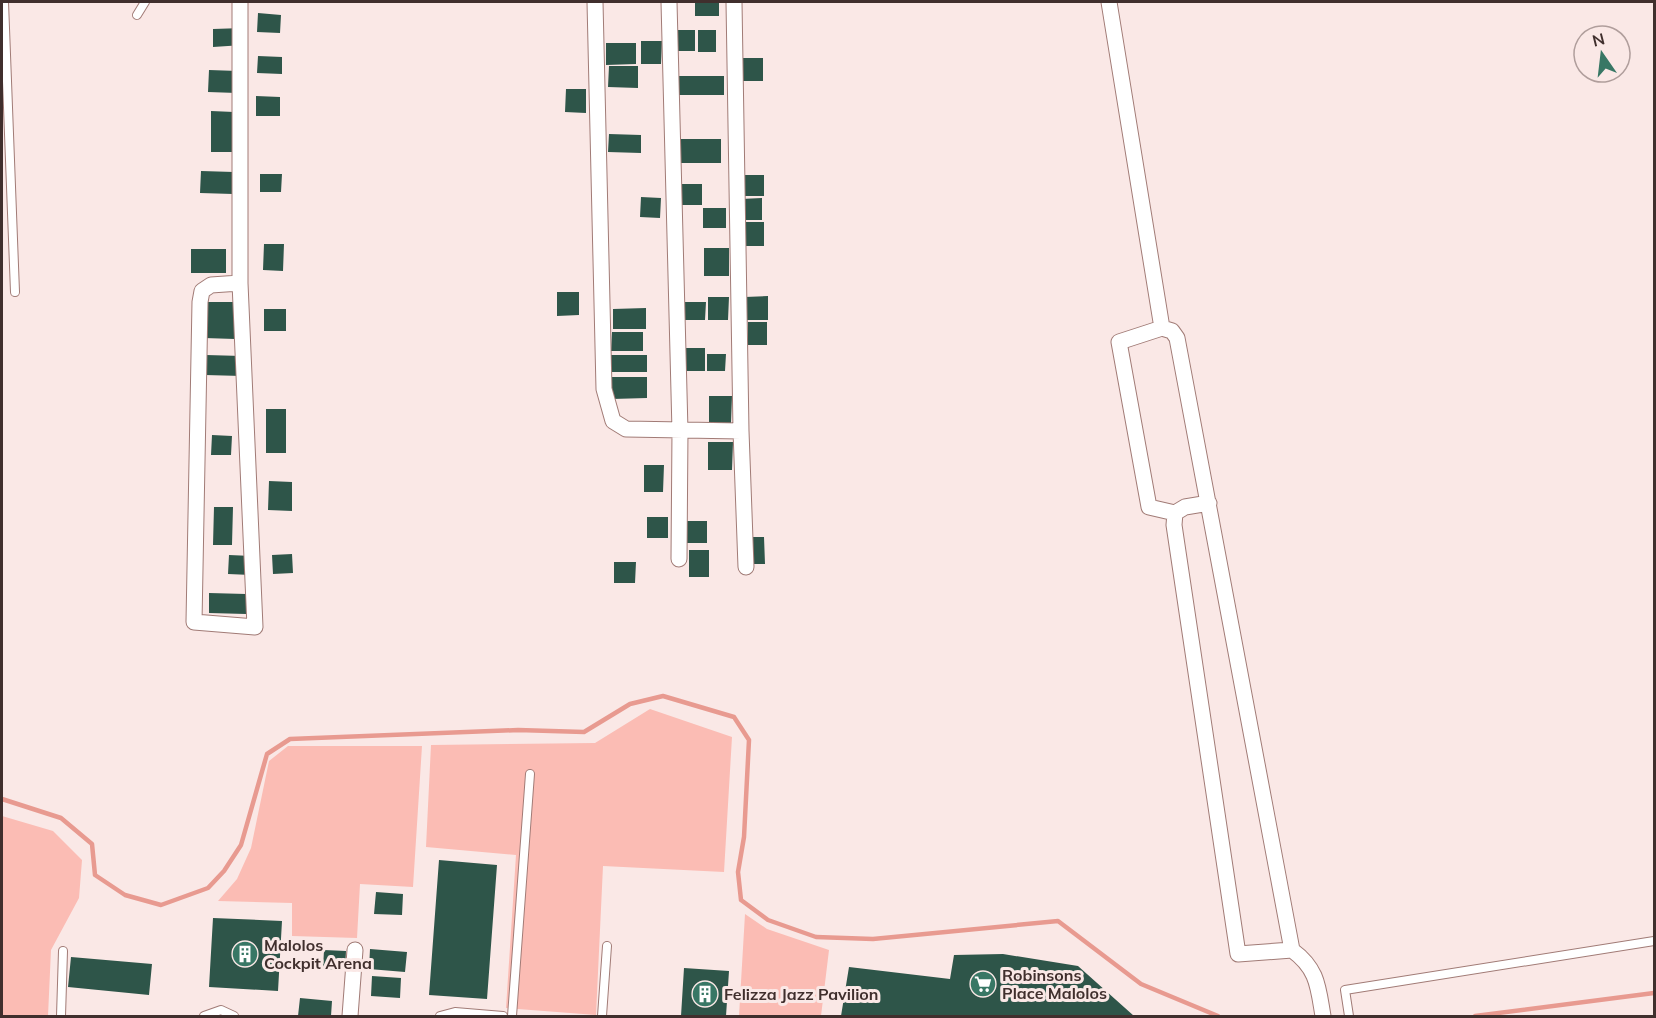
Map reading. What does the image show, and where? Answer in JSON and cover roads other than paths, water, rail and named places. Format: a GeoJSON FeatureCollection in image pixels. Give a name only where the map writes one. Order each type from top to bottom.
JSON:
{"type":"FeatureCollection","features":[{"type":"Feature","properties":{"kind":"street"},"geometry":{"type":"LineString","coordinates":[[240,2],[240,283],[255,627],[194,622],[200,302],[202,291],[211,285],[240,283]]}},
{"type":"Feature","properties":{"kind":"street"},"geometry":{"type":"LineString","coordinates":[[595,2],[603,389],[613,421],[626,429],[741,431]]}},
{"type":"Feature","properties":{"kind":"street"},"geometry":{"type":"LineString","coordinates":[[669,2],[680,431],[679,559]]}},
{"type":"Feature","properties":{"kind":"street"},"geometry":{"type":"LineString","coordinates":[[734,2],[741,431],[746,567]]}},
{"type":"Feature","properties":{"kind":"street"},"geometry":{"type":"LineString","coordinates":[[1109,2],[1162,328]]}},
{"type":"Feature","properties":{"kind":"street"},"geometry":{"type":"LineString","coordinates":[[1209,504],[1185,507],[1175,513],[1149,507],[1119,342],[1162,328],[1172,331],[1177,338],[1209,504],[1292,950]]}},
{"type":"Feature","properties":{"kind":"street"},"geometry":{"type":"LineString","coordinates":[[1175,513],[1175,537],[1238,954],[1292,950],[1305,960],[1314,974],[1323,1017]]}},
{"type":"Feature","properties":{"kind":"street"},"geometry":{"type":"LineString","coordinates":[[350,1017],[355,950]]}},
{"type":"Feature","properties":{"kind":"lane"},"geometry":{"type":"LineString","coordinates":[[4,2],[15,292]]}},
{"type":"Feature","properties":{"kind":"lane"},"geometry":{"type":"LineString","coordinates":[[137,15],[145,2]]}},
{"type":"Feature","properties":{"kind":"lane"},"geometry":{"type":"LineString","coordinates":[[512,1017],[530,774]]}},
{"type":"Feature","properties":{"kind":"lane"},"geometry":{"type":"LineString","coordinates":[[1349,1017],[1345,990],[1654,941]]}},
{"type":"Feature","properties":{"kind":"lane"},"geometry":{"type":"LineString","coordinates":[[602,1017],[607,946]]}},
{"type":"Feature","properties":{"kind":"lane"},"geometry":{"type":"LineString","coordinates":[[61,1017],[63,951]]}},
{"type":"Feature","properties":{"kind":"lane"},"geometry":{"type":"LineString","coordinates":[[204,1017],[220,1010],[234,1017]]}},
{"type":"Feature","properties":{"kind":"lane"},"geometry":{"type":"LineString","coordinates":[[440,1017],[455,1012],[503,1017]]}},
{"type":"Feature","properties":{"kind":"waterway"},"geometry":{"type":"LineString","coordinates":[[2,799],[61,818],[92,844],[95,875],[125,895],[161,905],[208,888],[224,871],[241,845],[267,754],[290,739],[518,730],[584,732],[630,704],[663,696],[734,717],[749,740],[744,837],[738,872],[741,900],[768,920],[816,937],[873,939],[1058,921],[1141,984],[1218,1016]]}},
{"type":"Feature","properties":{"kind":"waterway"},"geometry":{"type":"LineString","coordinates":[[1475,1016],[1654,993]]}},
{"type":"Feature","properties":{"kind":"place","name":"Malolos Cockpit Arena"},"geometry":{"type":"Point","coordinates":[245,954]}},
{"type":"Feature","properties":{"kind":"place","name":"Robinsons Place Malolos"},"geometry":{"type":"Point","coordinates":[983,984]}},
{"type":"Feature","properties":{"kind":"place","name":"Felizza Jazz Pavilion"},"geometry":{"type":"Point","coordinates":[705,994]}}]}
